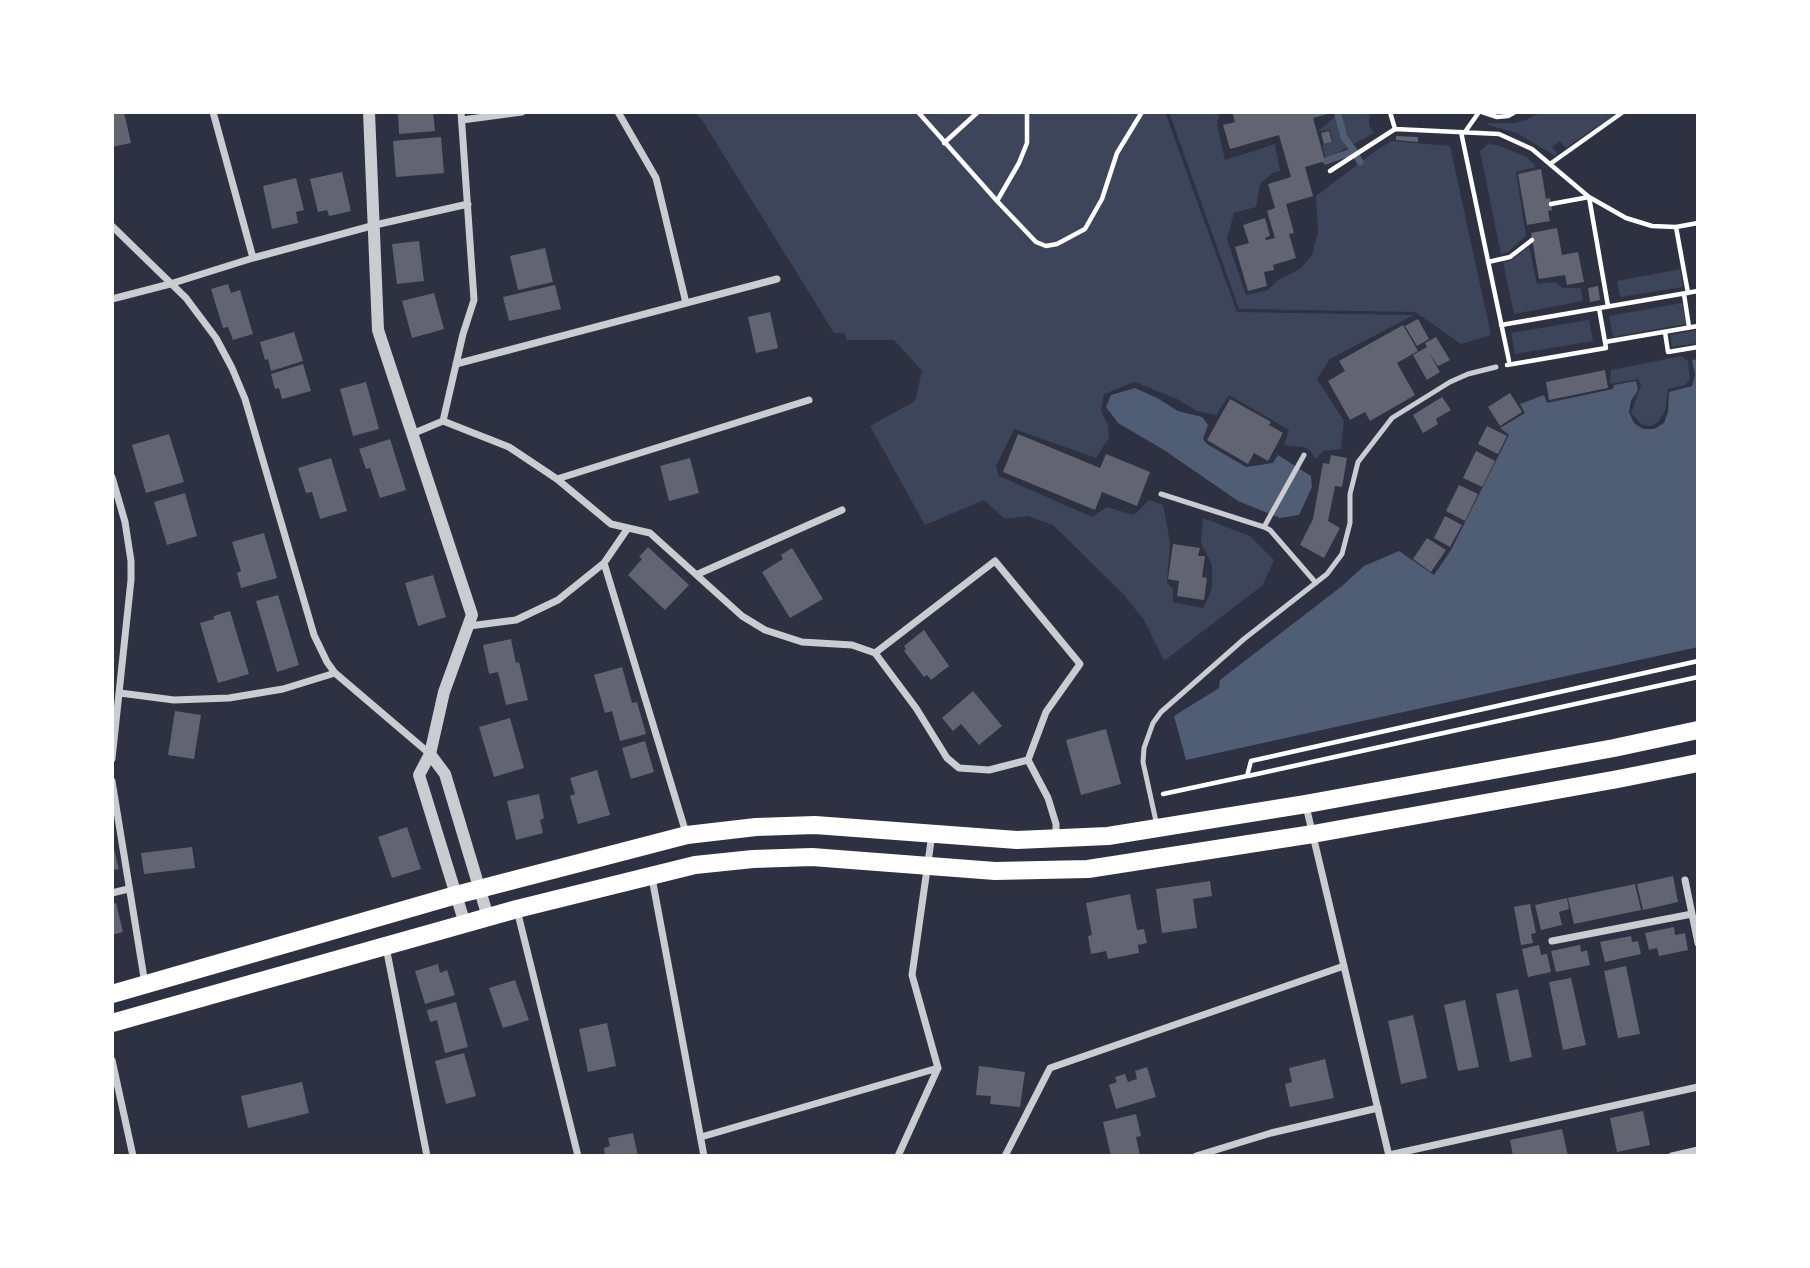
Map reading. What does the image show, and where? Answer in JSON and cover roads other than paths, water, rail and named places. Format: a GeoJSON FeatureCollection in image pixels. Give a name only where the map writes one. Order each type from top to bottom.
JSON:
{"type":"FeatureCollection","features":[{"type":"Feature","properties":{"kind":"main road"},"geometry":{"type":"LineString","coordinates":[[112,994],[456,895],[687,835],[736,828],[796,825],[864,827],[997,839],[1057,840],[1158,830],[1614,748],[1698,730]]}},
{"type":"Feature","properties":{"kind":"main road"},"geometry":{"type":"LineString","coordinates":[[112,1023],[517,909],[695,865],[773,858],[852,859],[1016,872],[1088,869],[1313,834],[1698,763]]}},
{"type":"Feature","properties":{"kind":"street"},"geometry":{"type":"LineString","coordinates":[[213,112],[253,258]]}},
{"type":"Feature","properties":{"kind":"street"},"geometry":{"type":"LineString","coordinates":[[369,112],[378,330],[472,615],[444,692],[430,754],[419,775],[465,924]]}},
{"type":"Feature","properties":{"kind":"street"},"geometry":{"type":"LineString","coordinates":[[443,421],[474,300],[461,116],[522,112]]}},
{"type":"Feature","properties":{"kind":"street"},"geometry":{"type":"LineString","coordinates":[[618,112],[656,178],[686,303]]}},
{"type":"Feature","properties":{"kind":"street"},"geometry":{"type":"LineString","coordinates":[[112,299],[375,225],[468,204]]}},
{"type":"Feature","properties":{"kind":"street"},"geometry":{"type":"LineString","coordinates":[[112,226],[186,298],[207,324],[239,383],[319,649],[335,673],[430,754],[445,774],[488,917]]}},
{"type":"Feature","properties":{"kind":"street"},"geometry":{"type":"LineString","coordinates":[[456,364],[777,279]]}},
{"type":"Feature","properties":{"kind":"street"},"geometry":{"type":"LineString","coordinates":[[557,478],[809,400]]}},
{"type":"Feature","properties":{"kind":"street"},"geometry":{"type":"LineString","coordinates":[[411,434],[443,421],[509,447],[557,478],[611,524],[650,533],[743,616],[777,636],[802,642],[852,645],[875,653],[916,708],[947,758],[959,768],[989,770],[1027,760]]}},
{"type":"Feature","properties":{"kind":"street"},"geometry":{"type":"LineString","coordinates":[[112,477],[125,522],[131,561],[112,759]]}},
{"type":"Feature","properties":{"kind":"street"},"geometry":{"type":"LineString","coordinates":[[698,574],[842,510]]}},
{"type":"Feature","properties":{"kind":"street"},"geometry":{"type":"LineString","coordinates":[[470,626],[508,622],[545,608],[572,591],[604,563],[628,528]]}},
{"type":"Feature","properties":{"kind":"street"},"geometry":{"type":"LineString","coordinates":[[875,653],[995,561],[1080,664],[1046,712],[1027,760]]}},
{"type":"Feature","properties":{"kind":"street"},"geometry":{"type":"LineString","coordinates":[[604,563],[687,835]]}},
{"type":"Feature","properties":{"kind":"street"},"geometry":{"type":"LineString","coordinates":[[120,693],[174,699],[229,698],[282,689],[335,673]]}},
{"type":"Feature","properties":{"kind":"street"},"geometry":{"type":"LineString","coordinates":[[1027,760],[1048,798],[1056,824],[1057,840]]}},
{"type":"Feature","properties":{"kind":"street"},"geometry":{"type":"LineString","coordinates":[[112,781],[145,985]]}},
{"type":"Feature","properties":{"kind":"street"},"geometry":{"type":"LineString","coordinates":[[1306,804],[1389,1155],[1698,1087]]}},
{"type":"Feature","properties":{"kind":"street"},"geometry":{"type":"LineString","coordinates":[[898,1156],[938,1068],[912,975],[932,834]]}},
{"type":"Feature","properties":{"kind":"street"},"geometry":{"type":"LineString","coordinates":[[651,874],[704,1156]]}},
{"type":"Feature","properties":{"kind":"street"},"geometry":{"type":"LineString","coordinates":[[1685,880],[1698,943]]}},
{"type":"Feature","properties":{"kind":"street"},"geometry":{"type":"LineString","coordinates":[[112,893],[128,889]]}},
{"type":"Feature","properties":{"kind":"street"},"geometry":{"type":"LineString","coordinates":[[517,909],[578,1156]]}},
{"type":"Feature","properties":{"kind":"street"},"geometry":{"type":"LineString","coordinates":[[1552,941],[1692,914]]}},
{"type":"Feature","properties":{"kind":"street"},"geometry":{"type":"LineString","coordinates":[[386,946],[427,1156]]}},
{"type":"Feature","properties":{"kind":"street"},"geometry":{"type":"LineString","coordinates":[[1006,1156],[1050,1068],[1344,966]]}},
{"type":"Feature","properties":{"kind":"street"},"geometry":{"type":"LineString","coordinates":[[112,1060],[133,1156]]}},
{"type":"Feature","properties":{"kind":"street"},"geometry":{"type":"LineString","coordinates":[[701,1137],[938,1068]]}},
{"type":"Feature","properties":{"kind":"street"},"geometry":{"type":"LineString","coordinates":[[1196,1156],[1271,1133],[1378,1108]]}},
{"type":"Feature","properties":{"kind":"street"},"geometry":{"type":"LineString","coordinates":[[1671,1156],[1698,1150]]}},
{"type":"Feature","properties":{"kind":"lane"},"geometry":{"type":"LineString","coordinates":[[1158,830],[1143,762],[1144,748],[1153,723],[1161,712],[1244,639],[1327,574],[1342,554],[1350,523],[1350,494],[1358,462],[1392,418],[1450,382],[1496,367]]}},
{"type":"Feature","properties":{"kind":"lane"},"geometry":{"type":"LineString","coordinates":[[1264,527],[1304,455]]}},
{"type":"Feature","properties":{"kind":"lane"},"geometry":{"type":"LineString","coordinates":[[1161,494],[1270,530],[1315,583]]}},
{"type":"Feature","properties":{"kind":"waterway"},"geometry":{"type":"LineString","coordinates":[[1326,161],[1354,151],[1344,137],[1338,115]]}},
{"type":"Feature","properties":{"kind":"waterway"},"geometry":{"type":"LineString","coordinates":[[1357,157],[1360,162]]}}]}
